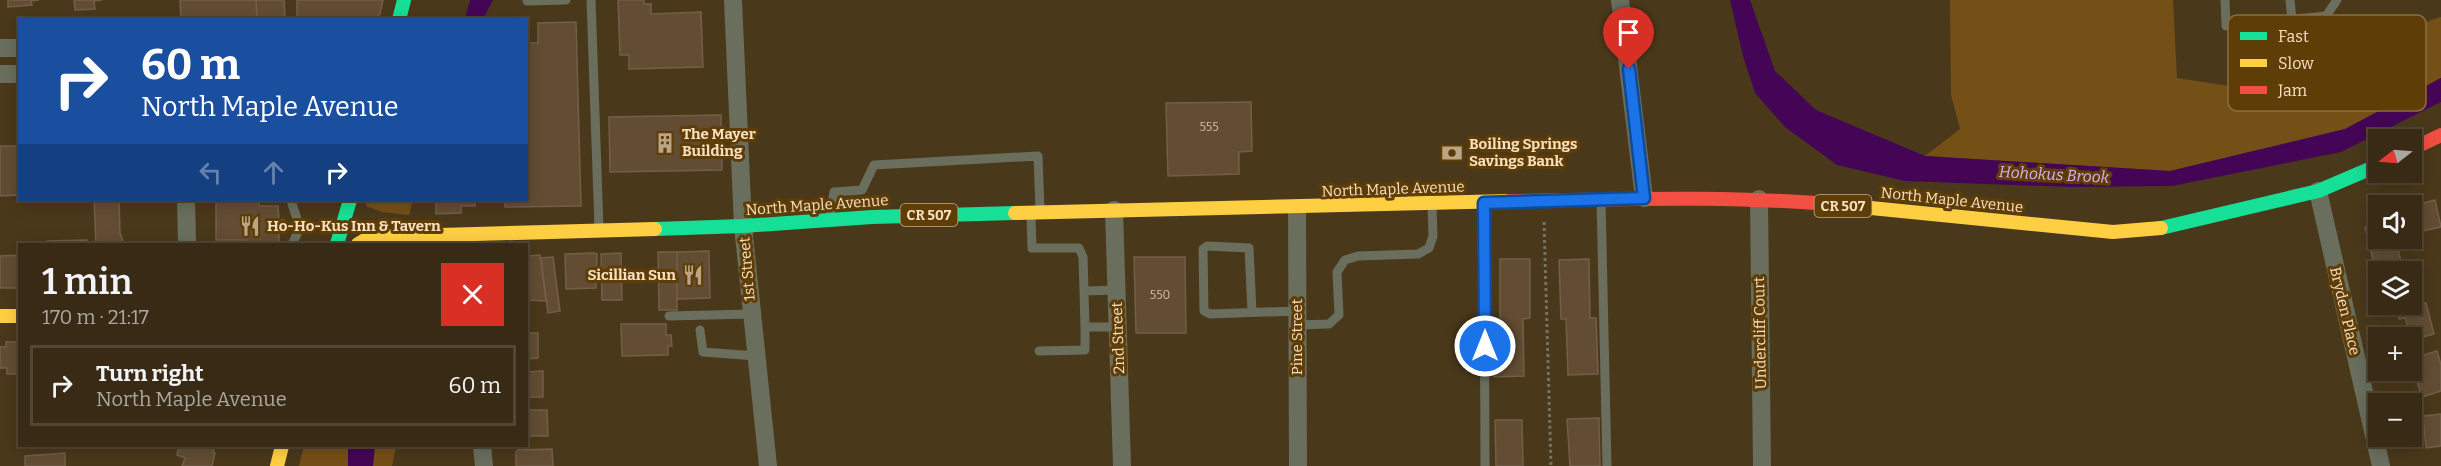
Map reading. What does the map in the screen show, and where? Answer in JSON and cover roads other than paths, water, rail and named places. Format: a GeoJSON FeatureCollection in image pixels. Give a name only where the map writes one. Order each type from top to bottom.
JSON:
{"type":"FeatureCollection","features":[{"type":"Feature","properties":{"kind":"main road"},"geometry":{"type":"LineString","coordinates":[[400,18],[404,0]]}},
{"type":"Feature","properties":{"kind":"main road"},"geometry":{"type":"LineString","coordinates":[[2422,145],[2441,135]]}},
{"type":"Feature","properties":{"kind":"main road","name":"North Maple Avenue"},"geometry":{"type":"LineString","coordinates":[[360,243],[370,237],[433,235],[458,240],[599,231],[743,226],[872,217],[1644,198],[1759,199],[2113,232],[2165,228],[2318,191],[2368,170]]}},
{"type":"Feature","properties":{"kind":"main road"},"geometry":{"type":"LineString","coordinates":[[337,243],[350,201]]}},
{"type":"Feature","properties":{"kind":"main road"},"geometry":{"type":"LineString","coordinates":[[0,316],[18,316]]}},
{"type":"Feature","properties":{"kind":"main road"},"geometry":{"type":"LineString","coordinates":[[277,466],[282,447]]}},
{"type":"Feature","properties":{"kind":"street","name":"1st Street"},"geometry":{"type":"LineString","coordinates":[[733,0],[743,226],[768,466]]}},
{"type":"Feature","properties":{"kind":"street"},"geometry":{"type":"LineString","coordinates":[[1620,0],[1644,198]]}},
{"type":"Feature","properties":{"kind":"street"},"geometry":{"type":"LineString","coordinates":[[0,48],[18,48]]}},
{"type":"Feature","properties":{"kind":"street"},"geometry":{"type":"LineString","coordinates":[[0,74],[18,74]]}},
{"type":"Feature","properties":{"kind":"street","name":"Bryden Place"},"geometry":{"type":"LineString","coordinates":[[2318,191],[2381,466]]}},
{"type":"Feature","properties":{"kind":"street","name":"Undercliff Court"},"geometry":{"type":"LineString","coordinates":[[1759,199],[1762,466]]}},
{"type":"Feature","properties":{"kind":"street"},"geometry":{"type":"LineString","coordinates":[[186,201],[186,243]]}},
{"type":"Feature","properties":{"kind":"street","name":"Pine Street"},"geometry":{"type":"LineString","coordinates":[[1297,208],[1298,466]]}},
{"type":"Feature","properties":{"kind":"street","name":"2nd Street"},"geometry":{"type":"LineString","coordinates":[[1114,210],[1122,466]]}},
{"type":"Feature","properties":{"kind":"street"},"geometry":{"type":"LineString","coordinates":[[482,447],[484,466]]}},
{"type":"Feature","properties":{"kind":"lane"},"geometry":{"type":"LineString","coordinates":[[527,1],[566,0]]}},
{"type":"Feature","properties":{"kind":"lane"},"geometry":{"type":"LineString","coordinates":[[591,0],[599,231]]}},
{"type":"Feature","properties":{"kind":"lane"},"geometry":{"type":"LineString","coordinates":[[2225,0],[2226,26],[2228,26]]}},
{"type":"Feature","properties":{"kind":"lane"},"geometry":{"type":"LineString","coordinates":[[2290,0],[2292,15]]}},
{"type":"Feature","properties":{"kind":"lane"},"geometry":{"type":"LineString","coordinates":[[2327,15],[2337,0]]}},
{"type":"Feature","properties":{"kind":"lane"},"geometry":{"type":"LineString","coordinates":[[829,220],[834,192],[862,190],[874,165],[1038,156],[1032,248],[1079,248],[1083,257],[1085,327],[1085,350],[1039,351]]}},
{"type":"Feature","properties":{"kind":"lane"},"geometry":{"type":"LineString","coordinates":[[1601,199],[1607,466]]}},
{"type":"Feature","properties":{"kind":"lane"},"geometry":{"type":"LineString","coordinates":[[291,201],[298,218],[299,232],[293,243]]}},
{"type":"Feature","properties":{"kind":"lane"},"geometry":{"type":"LineString","coordinates":[[1484,203],[1485,466]]}},
{"type":"Feature","properties":{"kind":"lane"},"geometry":{"type":"LineString","coordinates":[[1252,312],[1249,248],[1208,246],[1203,249],[1204,311],[1210,314],[1252,312],[1329,324],[1339,315],[1337,272],[1345,260],[1358,256],[1418,254],[1429,248],[1432,236],[1432,204]]}},
{"type":"Feature","properties":{"kind":"lane"},"geometry":{"type":"LineString","coordinates":[[1084,291],[1117,290]]}},
{"type":"Feature","properties":{"kind":"lane"},"geometry":{"type":"LineString","coordinates":[[669,316],[751,314]]}},
{"type":"Feature","properties":{"kind":"lane"},"geometry":{"type":"LineString","coordinates":[[1085,327],[1117,327]]}},
{"type":"Feature","properties":{"kind":"lane"},"geometry":{"type":"LineString","coordinates":[[700,330],[703,352],[756,356]]}},
{"type":"Feature","properties":{"kind":"water"},"geometry":{"type":"Polygon","coordinates":[[[470,0],[493,0],[484,18],[465,18],[470,0]]]}},
{"type":"Feature","properties":{"kind":"water","name":"Hohokus Brook"},"geometry":{"type":"Polygon","coordinates":[[[1730,0],[1750,0],[1775,71],[1816,110],[1925,156],[2170,171],[2345,129],[2379,111],[2423,111],[2387,129],[2368,129],[2368,138],[2341,152],[2172,186],[2072,187],[1905,181],[1837,165],[1785,127],[1755,93],[1743,56],[1730,0]]]}},
{"type":"Feature","properties":{"kind":"water"},"geometry":{"type":"Polygon","coordinates":[[[2441,78],[2441,102],[2426,110],[2426,86],[2441,78]]]}},
{"type":"Feature","properties":{"kind":"water"},"geometry":{"type":"Polygon","coordinates":[[[348,447],[375,447],[373,466],[348,466],[348,447]]]}},
{"type":"Feature","properties":{"kind":"place","name":"The Mayer Building"},"geometry":{"type":"Point","coordinates":[665,143]}},
{"type":"Feature","properties":{"kind":"place","name":"Boiling Springs Savings Bank"},"geometry":{"type":"Point","coordinates":[1452,153]}},
{"type":"Feature","properties":{"kind":"place","name":"Ho-Ho-Kus Inn & Tavern"},"geometry":{"type":"Point","coordinates":[250,226]}},
{"type":"Feature","properties":{"kind":"place","name":"Sicillian Sun"},"geometry":{"type":"Point","coordinates":[693,275]}}]}
